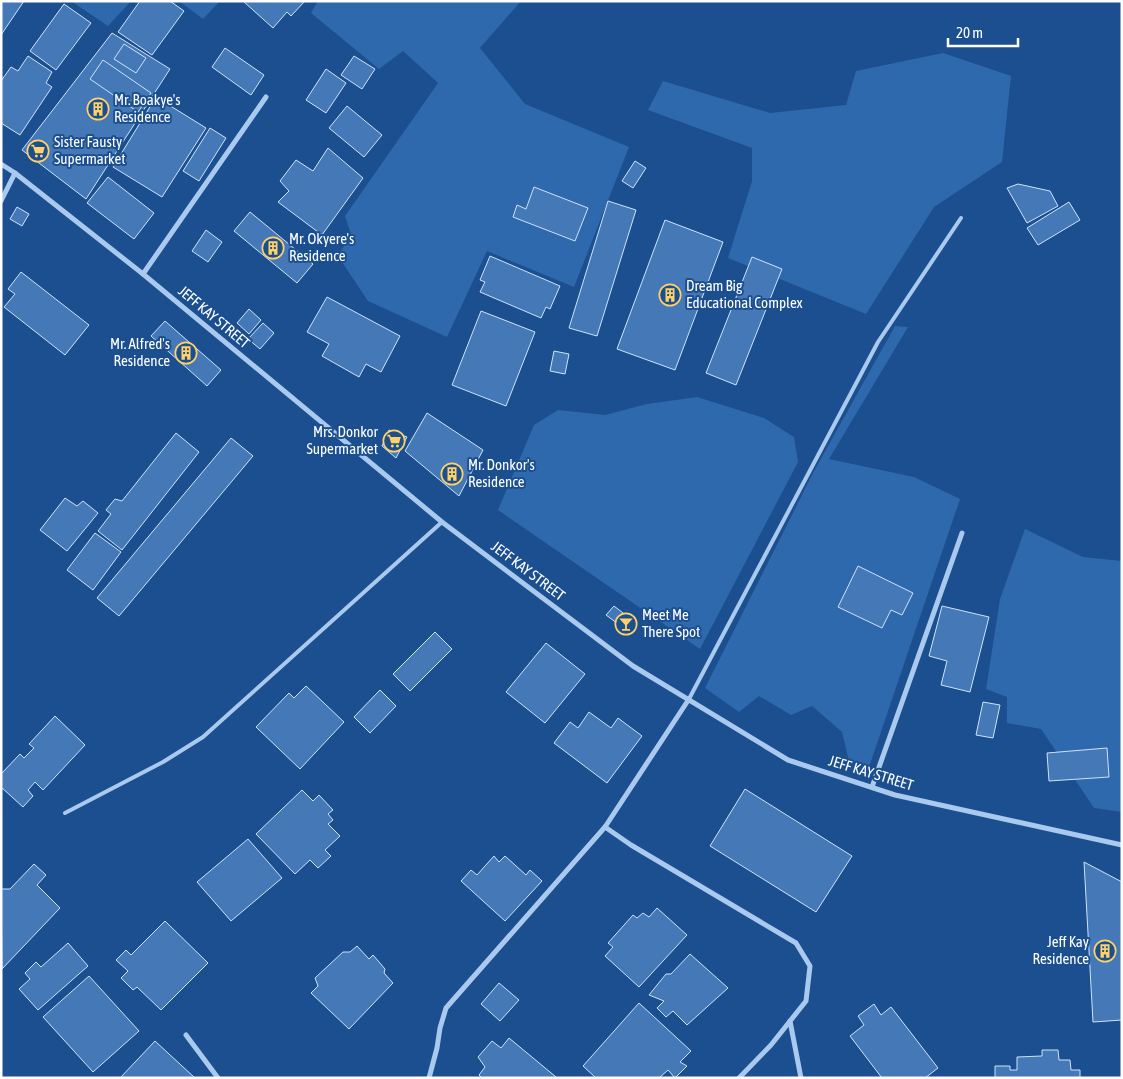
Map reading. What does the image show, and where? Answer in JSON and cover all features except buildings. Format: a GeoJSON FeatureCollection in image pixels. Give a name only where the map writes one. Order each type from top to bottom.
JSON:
{"type":"FeatureCollection","features":[{"type":"Feature","properties":{"kind":"street"},"geometry":{"type":"LineString","coordinates":[[143,274],[266,97]]}},
{"type":"Feature","properties":{"kind":"street","name":"JEFF KAY STREET"},"geometry":{"type":"LineString","coordinates":[[1,164],[143,274],[442,522],[633,666],[788,760],[895,795],[1122,845]]}},
{"type":"Feature","properties":{"kind":"street"},"geometry":{"type":"LineString","coordinates":[[1,201],[15,173]]}},
{"type":"Feature","properties":{"kind":"street"},"geometry":{"type":"LineString","coordinates":[[872,787],[962,533]]}},
{"type":"Feature","properties":{"kind":"street"},"geometry":{"type":"LineString","coordinates":[[429,1078],[446,1008],[605,827],[689,699]]}},
{"type":"Feature","properties":{"kind":"street"},"geometry":{"type":"LineString","coordinates":[[605,827],[631,845],[796,943],[810,966],[806,1001],[772,1045],[738,1078]]}},
{"type":"Feature","properties":{"kind":"street"},"geometry":{"type":"LineString","coordinates":[[790,1021],[802,1078]]}},
{"type":"Feature","properties":{"kind":"street"},"geometry":{"type":"LineString","coordinates":[[186,1035],[218,1078]]}},
{"type":"Feature","properties":{"kind":"lane"},"geometry":{"type":"LineString","coordinates":[[689,699],[878,342],[961,218]]}},
{"type":"Feature","properties":{"kind":"lane"},"geometry":{"type":"LineString","coordinates":[[65,813],[163,762],[203,737],[442,522]]}},
{"type":"Feature","properties":{"kind":"shaded area"},"geometry":{"type":"Polygon","coordinates":[[[71,1],[131,1],[108,26],[71,1]]]}},
{"type":"Feature","properties":{"kind":"shaded area"},"geometry":{"type":"Polygon","coordinates":[[[179,1],[220,1],[203,19],[179,1]]]}},
{"type":"Feature","properties":{"kind":"shaded area"},"geometry":{"type":"Polygon","coordinates":[[[318,1],[521,1],[480,48],[525,104],[629,147],[574,287],[487,251],[447,337],[368,301],[338,256],[351,234],[345,216],[438,83],[403,51],[379,69],[311,13],[318,1]]]}},
{"type":"Feature","properties":{"kind":"shaded area"},"geometry":{"type":"Polygon","coordinates":[[[943,53],[1011,76],[1002,162],[934,207],[866,314],[728,258],[752,181],[752,148],[648,110],[663,81],[770,113],[846,105],[856,71],[943,53]]]}},
{"type":"Feature","properties":{"kind":"shaded area"},"geometry":{"type":"Polygon","coordinates":[[[895,326],[908,327],[829,459],[914,477],[960,499],[866,776],[851,770],[842,732],[812,706],[791,715],[759,696],[739,712],[705,688],[813,473],[895,326]]]}},
{"type":"Feature","properties":{"kind":"shaded area"},"geometry":{"type":"Polygon","coordinates":[[[697,397],[764,418],[794,437],[798,462],[700,649],[498,510],[534,425],[558,410],[605,415],[647,404],[697,397]]]}},
{"type":"Feature","properties":{"kind":"shaded area"},"geometry":{"type":"Polygon","coordinates":[[[1025,529],[1083,557],[1122,561],[1122,812],[1094,808],[1041,729],[1007,723],[1007,697],[986,689],[1000,599],[1025,529]]]}},
{"type":"Feature","properties":{"kind":"place","name":"Mr. Boakye's Residence"},"geometry":{"type":"Point","coordinates":[98,109]}},
{"type":"Feature","properties":{"kind":"place","name":"Sister Fausty Supermarket"},"geometry":{"type":"Point","coordinates":[38,151]}},
{"type":"Feature","properties":{"kind":"place","name":"Mr. Okyere's Residence"},"geometry":{"type":"Point","coordinates":[273,248]}},
{"type":"Feature","properties":{"kind":"place","name":"Dream Big Educational Complex"},"geometry":{"type":"Point","coordinates":[670,295]}},
{"type":"Feature","properties":{"kind":"place","name":"Mr. Alfred's Residence"},"geometry":{"type":"Point","coordinates":[186,353]}},
{"type":"Feature","properties":{"kind":"place","name":"Mrs. Donkor Supermarket"},"geometry":{"type":"Point","coordinates":[394,441]}},
{"type":"Feature","properties":{"kind":"place","name":"Mr. Donkor's Residence"},"geometry":{"type":"Point","coordinates":[452,474]}},
{"type":"Feature","properties":{"kind":"place","name":"Meet Me There Spot"},"geometry":{"type":"Point","coordinates":[626,624]}},
{"type":"Feature","properties":{"kind":"place","name":"Jeff Kay Residence"},"geometry":{"type":"Point","coordinates":[1105,951]}}]}
